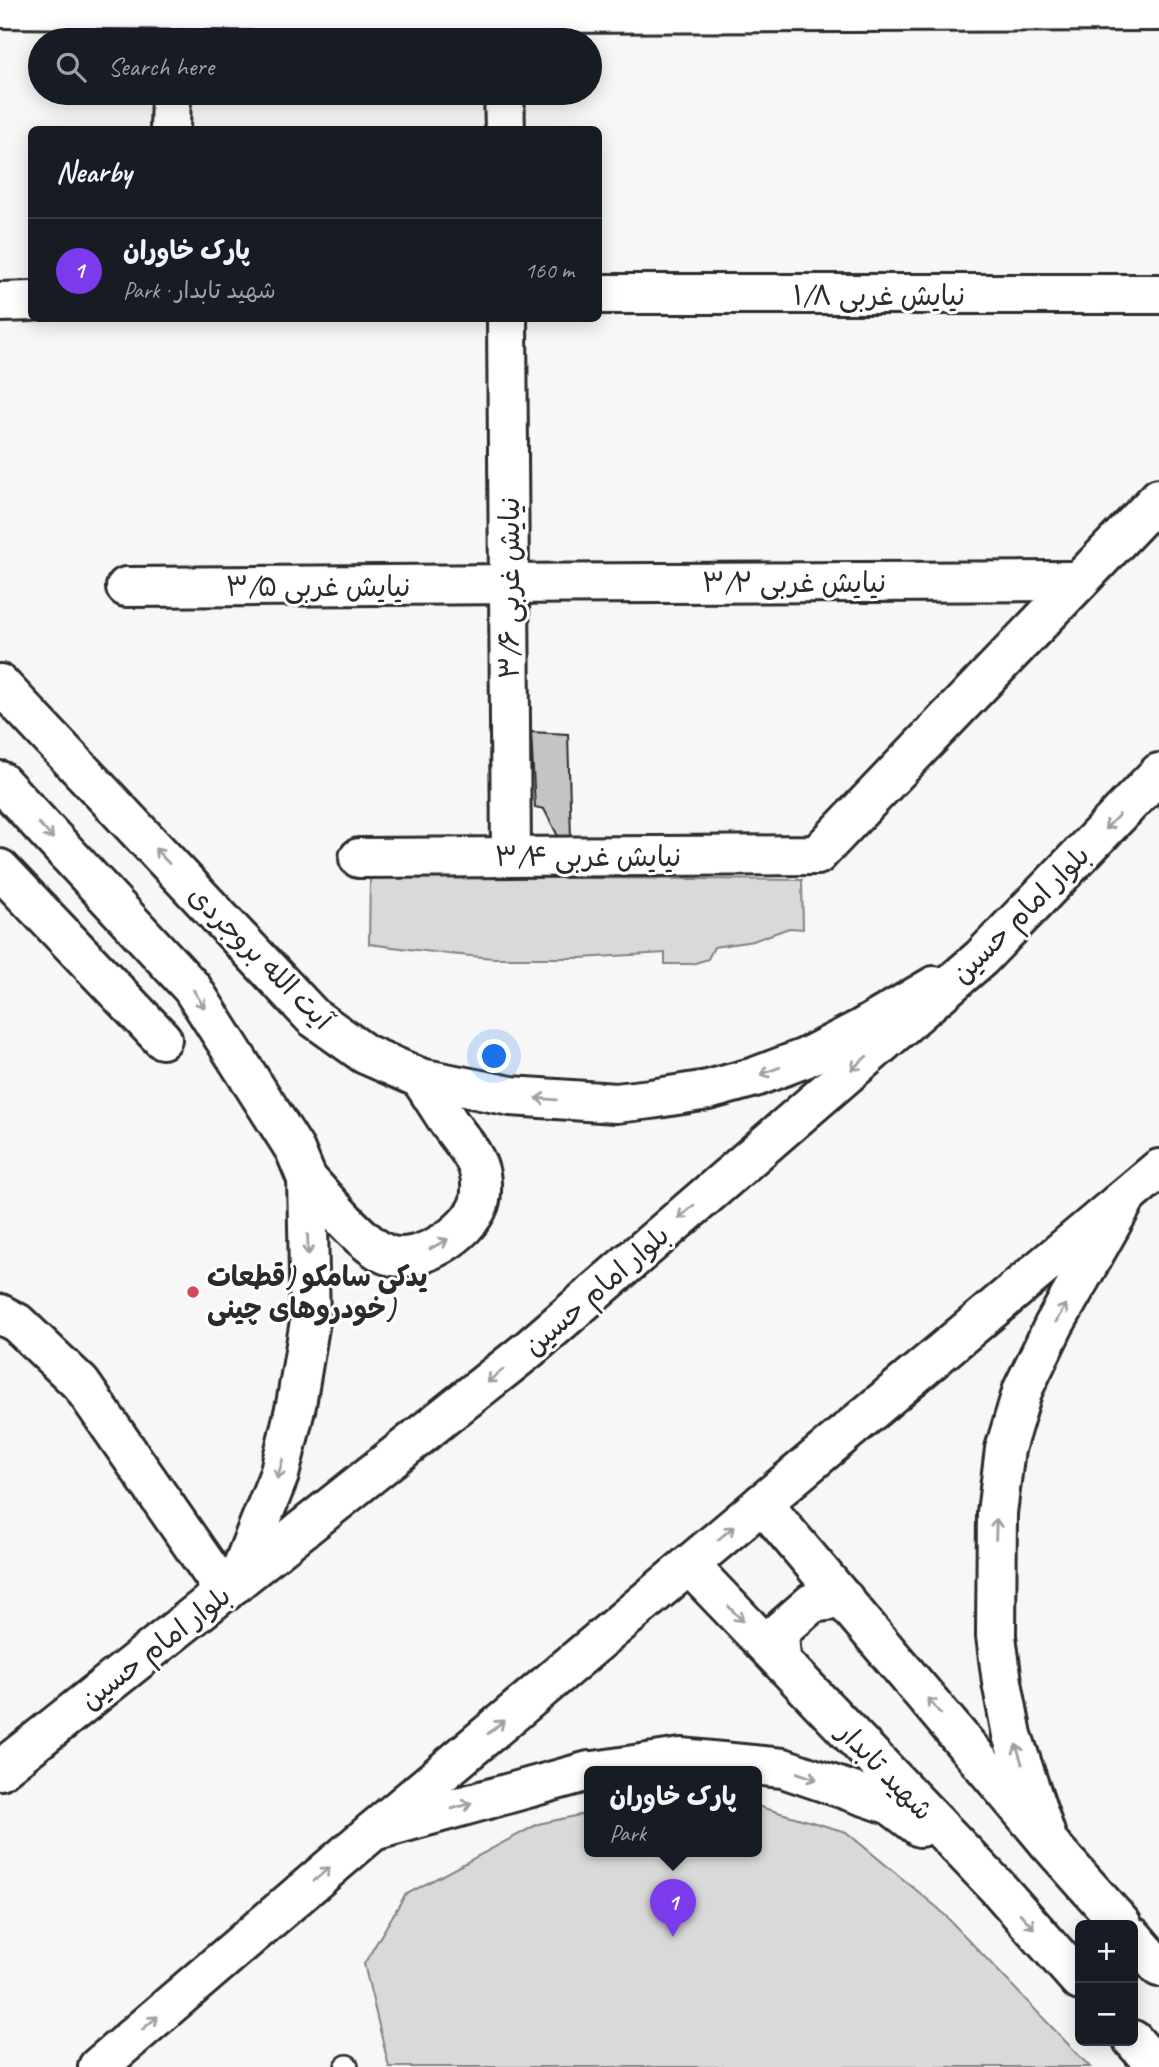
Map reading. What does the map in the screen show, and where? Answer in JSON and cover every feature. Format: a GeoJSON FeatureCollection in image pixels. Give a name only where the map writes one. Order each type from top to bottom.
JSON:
{"type":"FeatureCollection","features":[{"type":"Feature","properties":{"kind":"main road"},"geometry":{"type":"LineString","coordinates":[[0,8],[174,25],[500,18],[735,6],[1159,11]]}},
{"type":"Feature","properties":{"kind":"main road"},"geometry":{"type":"LineString","coordinates":[[170,126],[171,105]]}},
{"type":"Feature","properties":{"kind":"main road"},"geometry":{"type":"LineString","coordinates":[[504,105],[505,126]]}},
{"type":"Feature","properties":{"kind":"main road","name":"نیایش غربی ۱/۸"},"geometry":{"type":"LineString","coordinates":[[602,294],[1159,294]]}},
{"type":"Feature","properties":{"kind":"main road"},"geometry":{"type":"LineString","coordinates":[[0,302],[28,301]]}},
{"type":"Feature","properties":{"kind":"main road","name":"نیایش غربی ۳/۶"},"geometry":{"type":"LineString","coordinates":[[507,322],[511,857]]}},
{"type":"Feature","properties":{"kind":"main road"},"geometry":{"type":"LineString","coordinates":[[1079,581],[1159,498]]}},
{"type":"Feature","properties":{"kind":"main road","name":"نیایش غربی ۳/۲"},"geometry":{"type":"LineString","coordinates":[[510,585],[772,581],[1079,581]]}},
{"type":"Feature","properties":{"kind":"main road","name":"نیایش غربی ۳/۴"},"geometry":{"type":"LineString","coordinates":[[359,858],[817,855],[1079,581]]}},
{"type":"Feature","properties":{"kind":"main road","name":"نیایش غربی ۳/۵"},"geometry":{"type":"LineString","coordinates":[[126,587],[510,585]]}},
{"type":"Feature","properties":{"kind":"main road","name":"آیت الله بروجردی"},"geometry":{"type":"LineString","coordinates":[[0,684],[313,1017],[365,1054],[420,1078],[511,1096],[585,1102],[616,1103],[708,1090],[755,1077],[805,1058],[861,1029],[981,958]]}},
{"type":"Feature","properties":{"kind":"main road","name":"بلوار امام حسین"},"geometry":{"type":"LineString","coordinates":[[0,1770],[529,1349],[981,958],[1159,773]]}},
{"type":"Feature","properties":{"kind":"main road"},"geometry":{"type":"LineString","coordinates":[[0,781],[192,988],[295,1150],[307,1179],[377,1250],[401,1258],[418,1255],[452,1237],[479,1205],[479,1168],[420,1078]]}},
{"type":"Feature","properties":{"kind":"main road"},"geometry":{"type":"LineString","coordinates":[[0,869],[162,1039]]}},
{"type":"Feature","properties":{"kind":"main road"},"geometry":{"type":"LineString","coordinates":[[98,2067],[373,1831],[1159,1169]]}},
{"type":"Feature","properties":{"kind":"main road"},"geometry":{"type":"LineString","coordinates":[[230,1587],[279,1475],[296,1405],[310,1321],[307,1179]]}},
{"type":"Feature","properties":{"kind":"main road"},"geometry":{"type":"LineString","coordinates":[[1048,1842],[1012,1735],[1002,1682],[996,1636],[997,1513],[1005,1449],[1023,1389],[1054,1325],[1127,1197]]}},
{"type":"Feature","properties":{"kind":"main road"},"geometry":{"type":"LineString","coordinates":[[0,1314],[17,1323],[81,1384],[230,1587]]}},
{"type":"Feature","properties":{"kind":"main road"},"geometry":{"type":"LineString","coordinates":[[762,1503],[1048,1842],[1118,1920]]}},
{"type":"Feature","properties":{"kind":"main road","name":"شهید تابدار"},"geometry":{"type":"LineString","coordinates":[[689,1565],[998,1888],[1075,1975]]}},
{"type":"Feature","properties":{"kind":"main road"},"geometry":{"type":"LineString","coordinates":[[781,1660],[779,1632],[812,1603],[844,1599]]}},
{"type":"Feature","properties":{"kind":"main road"},"geometry":{"type":"LineString","coordinates":[[626,1766],[681,1758],[783,1768],[891,1805],[998,1888]]}},
{"type":"Feature","properties":{"kind":"main road"},"geometry":{"type":"LineString","coordinates":[[373,1831],[584,1773]]}},
{"type":"Feature","properties":{"kind":"main road"},"geometry":{"type":"LineString","coordinates":[[1138,1943],[1159,1967]]}},
{"type":"Feature","properties":{"kind":"main road"},"geometry":{"type":"LineString","coordinates":[[1138,2046],[1157,2067]]}},
{"type":"Feature","properties":{"kind":"shaded area"},"geometry":{"type":"Polygon","coordinates":[[[370,876],[802,880],[803,929],[789,928],[753,941],[714,947],[708,959],[692,964],[665,964],[665,953],[580,958],[494,958],[449,954],[369,944],[370,876]]]}},
{"type":"Feature","properties":{"kind":"shaded area"},"geometry":{"type":"Polygon","coordinates":[[[762,1807],[846,1832],[939,1909],[1090,2067],[389,2067],[364,1964],[405,1895],[538,1824],[584,1814],[584,1857],[762,1857],[762,1807]]]}},
{"type":"Feature","properties":{"kind":"building"},"geometry":{"type":"Polygon","coordinates":[[[531,732],[568,734],[571,839],[560,840],[544,809],[535,807],[531,732]]]}},
{"type":"Feature","properties":{"kind":"place","name":"یدکی سامکو (قطعات خودروهای چینی)"},"geometry":{"type":"Point","coordinates":[193,1292]}},
{"type":"Feature","properties":{"kind":"place","name":"پارک خاوران"},"geometry":{"type":"Point","coordinates":[673,1937]}}]}
